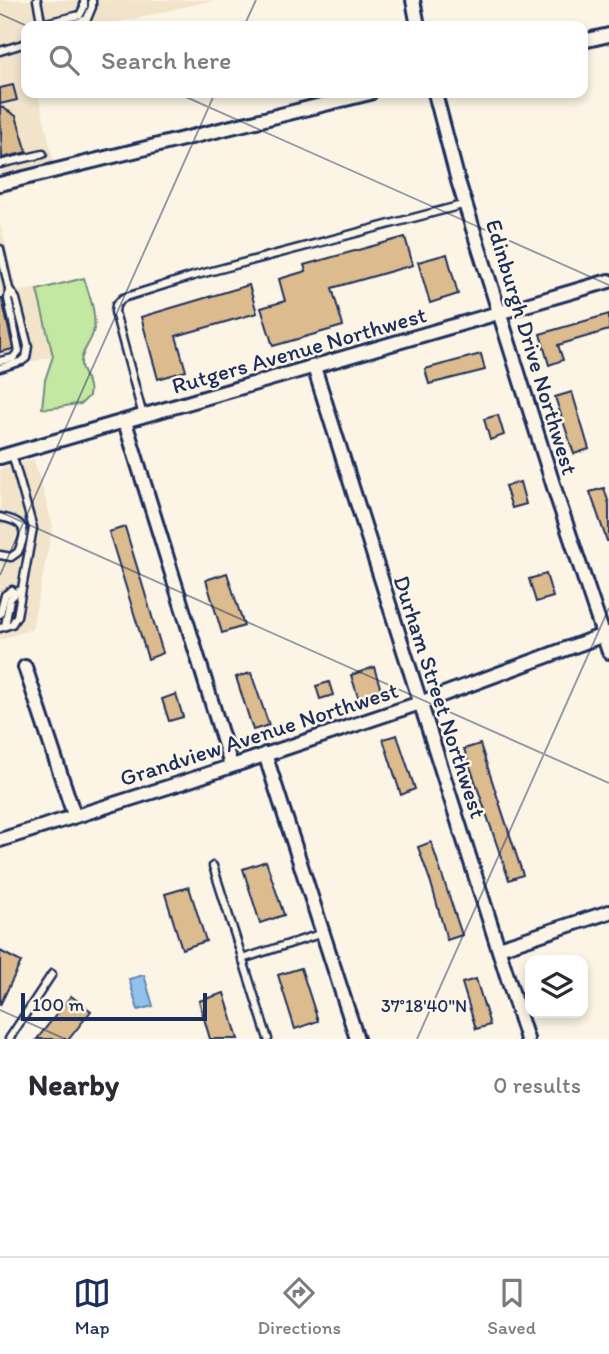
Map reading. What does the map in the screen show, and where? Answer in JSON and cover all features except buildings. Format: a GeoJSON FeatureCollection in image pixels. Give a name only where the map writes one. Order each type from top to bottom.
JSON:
{"type":"FeatureCollection","features":[{"type":"Feature","properties":{"kind":"street"},"geometry":{"type":"LineString","coordinates":[[413,0],[417,21]]}},
{"type":"Feature","properties":{"kind":"street"},"geometry":{"type":"LineString","coordinates":[[588,40],[609,35]]}},
{"type":"Feature","properties":{"kind":"street"},"geometry":{"type":"LineString","coordinates":[[0,184],[350,98]]}},
{"type":"Feature","properties":{"kind":"street","name":"Edinburgh Drive Northwest"},"geometry":{"type":"LineString","coordinates":[[436,98],[500,314],[558,500],[606,634],[609,652]]}},
{"type":"Feature","properties":{"kind":"street","name":"Rutgers Avenue Northwest"},"geometry":{"type":"LineString","coordinates":[[6,455],[609,281]]}},
{"type":"Feature","properties":{"kind":"street","name":"Durham Street Northwest"},"geometry":{"type":"LineString","coordinates":[[314,367],[527,1039]]}},
{"type":"Feature","properties":{"kind":"street"},"geometry":{"type":"LineString","coordinates":[[125,422],[231,765]]}},
{"type":"Feature","properties":{"kind":"street","name":"Grandview Avenue Northwest"},"geometry":{"type":"LineString","coordinates":[[0,840],[420,703],[606,634]]}},
{"type":"Feature","properties":{"kind":"street"},"geometry":{"type":"LineString","coordinates":[[25,667],[74,815]]}},
{"type":"Feature","properties":{"kind":"street"},"geometry":{"type":"LineString","coordinates":[[265,754],[358,1039]]}},
{"type":"Feature","properties":{"kind":"street"},"geometry":{"type":"LineString","coordinates":[[499,948],[609,912]]}},
{"type":"Feature","properties":{"kind":"lane"},"geometry":{"type":"LineString","coordinates":[[37,0],[40,21]]}},
{"type":"Feature","properties":{"kind":"lane"},"geometry":{"type":"LineString","coordinates":[[57,21],[80,15],[85,7],[84,0]]}},
{"type":"Feature","properties":{"kind":"lane"},"geometry":{"type":"LineString","coordinates":[[81,21],[87,19],[92,0]]}},
{"type":"Feature","properties":{"kind":"lane"},"geometry":{"type":"LineString","coordinates":[[0,51],[21,45]]}},
{"type":"Feature","properties":{"kind":"lane"},"geometry":{"type":"LineString","coordinates":[[0,164],[43,154]]}},
{"type":"Feature","properties":{"kind":"lane"},"geometry":{"type":"LineString","coordinates":[[143,416],[115,312],[116,305],[123,298],[205,272],[466,204]]}},
{"type":"Feature","properties":{"kind":"lane"},"geometry":{"type":"LineString","coordinates":[[0,249],[19,351],[13,358],[0,361]]}},
{"type":"Feature","properties":{"kind":"lane"},"geometry":{"type":"LineString","coordinates":[[0,368],[22,361],[28,352],[16,299],[9,289]]}},
{"type":"Feature","properties":{"kind":"lane"},"geometry":{"type":"LineString","coordinates":[[2,627],[15,620],[17,591],[33,528],[6,455]]}},
{"type":"Feature","properties":{"kind":"lane"},"geometry":{"type":"LineString","coordinates":[[0,517],[17,520],[23,533],[18,552],[11,556],[0,555]]}},
{"type":"Feature","properties":{"kind":"lane"},"geometry":{"type":"LineString","coordinates":[[0,594],[17,591]]}},
{"type":"Feature","properties":{"kind":"lane"},"geometry":{"type":"LineString","coordinates":[[0,614],[5,596],[17,591]]}},
{"type":"Feature","properties":{"kind":"lane"},"geometry":{"type":"LineString","coordinates":[[213,866],[268,1039]]}},
{"type":"Feature","properties":{"kind":"lane"},"geometry":{"type":"LineString","coordinates":[[242,958],[323,933]]}},
{"type":"Feature","properties":{"kind":"lane"},"geometry":{"type":"LineString","coordinates":[[9,1039],[52,974]]}},
{"type":"Feature","properties":{"kind":"shaded area"},"geometry":{"type":"Polygon","coordinates":[[[0,0],[214,0],[124,21],[21,21],[21,98],[39,98],[58,180],[0,194],[0,0]]]}},
{"type":"Feature","properties":{"kind":"shaded area"},"geometry":{"type":"Polygon","coordinates":[[[0,222],[17,292],[37,288],[53,356],[0,371],[0,222]]]}},
{"type":"Feature","properties":{"kind":"shaded area"},"geometry":{"type":"Polygon","coordinates":[[[34,459],[53,526],[32,629],[0,640],[0,469],[34,459]]]}},
{"type":"Feature","properties":{"kind":"green space"},"geometry":{"type":"Polygon","coordinates":[[[84,278],[94,320],[93,333],[81,361],[89,396],[81,404],[42,408],[45,380],[53,356],[37,290],[84,278]]]}},
{"type":"Feature","properties":{"kind":"water"},"geometry":{"type":"Polygon","coordinates":[[[144,975],[153,1006],[138,1010],[129,979],[144,975]]]}}]}
